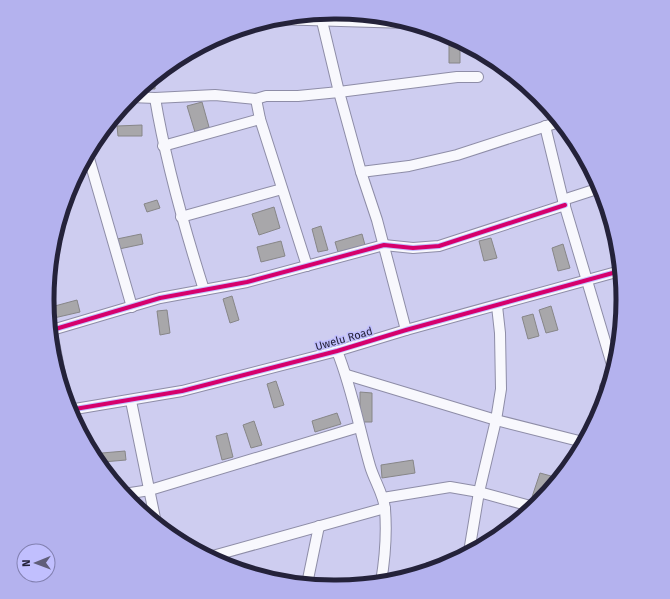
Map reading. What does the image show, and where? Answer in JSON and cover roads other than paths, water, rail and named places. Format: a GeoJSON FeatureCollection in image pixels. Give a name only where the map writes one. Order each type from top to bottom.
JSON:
{"type":"FeatureCollection","features":[{"type":"Feature","properties":{"kind":"street"},"geometry":{"type":"LineString","coordinates":[[309,20],[376,22]]}},
{"type":"Feature","properties":{"kind":"street"},"geometry":{"type":"LineString","coordinates":[[322,21],[339,92],[361,172],[377,220],[406,330]]}},
{"type":"Feature","properties":{"kind":"street"},"geometry":{"type":"LineString","coordinates":[[141,97],[215,95],[256,99],[266,96],[298,96],[339,92],[457,77],[478,77]]}},
{"type":"Feature","properties":{"kind":"street"},"geometry":{"type":"LineString","coordinates":[[155,98],[163,146],[181,217],[204,290]]}},
{"type":"Feature","properties":{"kind":"street"},"geometry":{"type":"LineString","coordinates":[[256,99],[260,119],[307,266]]}},
{"type":"Feature","properties":{"kind":"street"},"geometry":{"type":"LineString","coordinates":[[163,146],[260,119]]}},
{"type":"Feature","properties":{"kind":"street"},"geometry":{"type":"LineString","coordinates":[[361,172],[409,166],[457,155],[553,124]]}},
{"type":"Feature","properties":{"kind":"street"},"geometry":{"type":"LineString","coordinates":[[545,126],[564,203],[610,356]]}},
{"type":"Feature","properties":{"kind":"street"},"geometry":{"type":"LineString","coordinates":[[90,162],[132,307]]}},
{"type":"Feature","properties":{"kind":"street"},"geometry":{"type":"LineString","coordinates":[[181,217],[282,189]]}},
{"type":"Feature","properties":{"kind":"street"},"geometry":{"type":"LineString","coordinates":[[56,325],[132,307],[160,298],[247,282],[384,246],[414,248],[439,246],[564,203],[593,191]]}},
{"type":"Feature","properties":{"kind":"street","name":"Uwelu Road"},"geometry":{"type":"LineString","coordinates":[[77,409],[131,401],[182,391],[337,351],[406,330],[614,273]]}},
{"type":"Feature","properties":{"kind":"street"},"geometry":{"type":"LineString","coordinates":[[470,545],[479,492],[496,420],[501,389],[500,333],[497,306]]}},
{"type":"Feature","properties":{"kind":"street"},"geometry":{"type":"LineString","coordinates":[[337,351],[347,375],[359,427],[373,474],[384,503],[386,553],[382,576]]}},
{"type":"Feature","properties":{"kind":"street"},"geometry":{"type":"LineString","coordinates":[[347,375],[496,420],[578,441]]}},
{"type":"Feature","properties":{"kind":"street"},"geometry":{"type":"LineString","coordinates":[[131,401],[154,514]]}},
{"type":"Feature","properties":{"kind":"street"},"geometry":{"type":"LineString","coordinates":[[132,493],[150,490],[359,427]]}},
{"type":"Feature","properties":{"kind":"street"},"geometry":{"type":"LineString","coordinates":[[219,555],[319,526],[384,503],[450,487],[479,492],[526,505]]}},
{"type":"Feature","properties":{"kind":"street"},"geometry":{"type":"LineString","coordinates":[[308,579],[319,526]]}}]}
